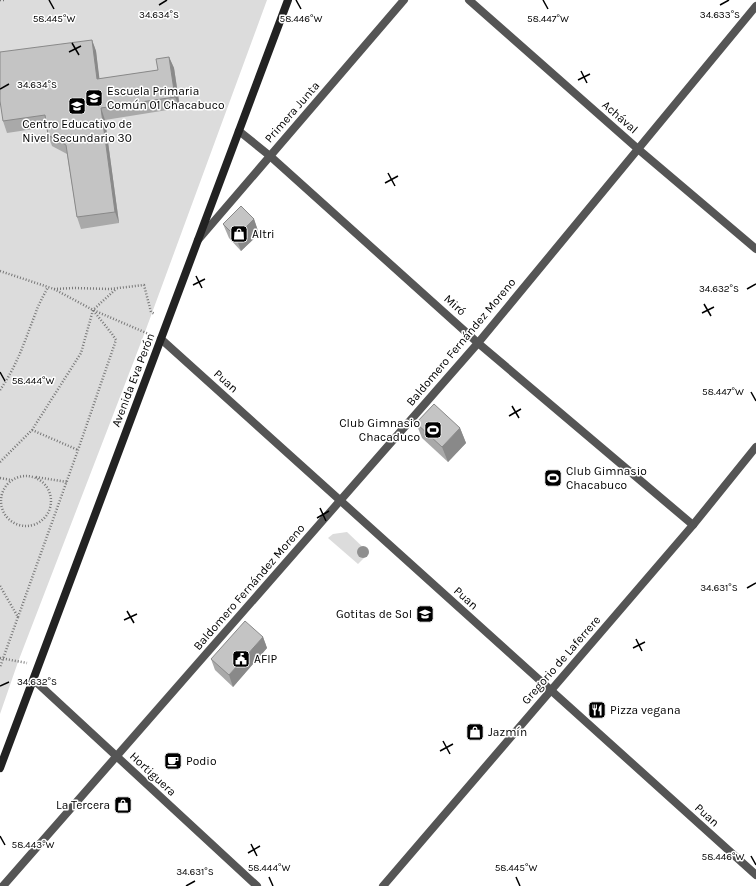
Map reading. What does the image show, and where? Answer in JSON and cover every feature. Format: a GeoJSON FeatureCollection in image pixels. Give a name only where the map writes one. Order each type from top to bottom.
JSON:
{"type":"FeatureCollection","features":[{"type":"Feature","properties":{"kind":"main road","name":"Avenida Eva Perón"},"geometry":{"type":"LineString","coordinates":[[0,768],[288,0]]}},
{"type":"Feature","properties":{"kind":"street","name":"Primera Junta"},"geometry":{"type":"LineString","coordinates":[[198,241],[404,0]]}},
{"type":"Feature","properties":{"kind":"street","name":"Achával"},"geometry":{"type":"LineString","coordinates":[[469,0],[638,149],[756,249]]}},
{"type":"Feature","properties":{"kind":"street","name":"Baldomero Fernández Moreno"},"geometry":{"type":"LineString","coordinates":[[3,886],[478,343],[756,6]]}},
{"type":"Feature","properties":{"kind":"street","name":"Miró"},"geometry":{"type":"LineString","coordinates":[[239,132],[270,156],[478,343],[693,525]]}},
{"type":"Feature","properties":{"kind":"street","name":"Puan"},"geometry":{"type":"LineString","coordinates":[[161,339],[756,875]]}},
{"type":"Feature","properties":{"kind":"street","name":"Gregorio de Laferrere"},"geometry":{"type":"LineString","coordinates":[[383,886],[693,525],[756,447]]}},
{"type":"Feature","properties":{"kind":"street","name":"Hortiguera"},"geometry":{"type":"LineString","coordinates":[[34,680],[257,886]]}},
{"type":"Feature","properties":{"kind":"path"},"geometry":{"type":"LineString","coordinates":[[0,0],[5,0]]}},
{"type":"Feature","properties":{"kind":"path"},"geometry":{"type":"LineString","coordinates":[[0,271],[54,289],[93,310],[161,339]]}},
{"type":"Feature","properties":{"kind":"path"},"geometry":{"type":"LineString","coordinates":[[54,289],[116,289],[144,285],[151,312],[155,314]]}},
{"type":"Feature","properties":{"kind":"path"},"geometry":{"type":"LineString","coordinates":[[0,390],[17,362],[36,310],[48,287]]}},
{"type":"Feature","properties":{"kind":"path"},"geometry":{"type":"LineString","coordinates":[[0,462],[32,430],[81,352],[93,310],[116,289]]}},
{"type":"Feature","properties":{"kind":"path"},"geometry":{"type":"LineString","coordinates":[[0,667],[67,482],[116,340],[93,310]]}},
{"type":"Feature","properties":{"kind":"path"},"geometry":{"type":"LineString","coordinates":[[32,430],[78,450]]}},
{"type":"Feature","properties":{"kind":"path"},"geometry":{"type":"LineString","coordinates":[[32,477],[45,485],[51,500],[50,508],[41,521],[26,526],[18,525],[5,515],[0,500],[6,486],[12,480],[18,477],[32,477],[67,482]]}},
{"type":"Feature","properties":{"kind":"path"},"geometry":{"type":"LineString","coordinates":[[0,478],[12,480]]}},
{"type":"Feature","properties":{"kind":"path"},"geometry":{"type":"LineString","coordinates":[[0,586],[18,617]]}},
{"type":"Feature","properties":{"kind":"path"},"geometry":{"type":"LineString","coordinates":[[2,659],[27,663]]}},
{"type":"Feature","properties":{"kind":"shaded area"},"geometry":{"type":"Polygon","coordinates":[[[0,0],[267,0],[145,332],[18,662],[0,714],[0,0]]]}},
{"type":"Feature","properties":{"kind":"shaded area"},"geometry":{"type":"Polygon","coordinates":[[[347,532],[369,553],[358,564],[328,538],[333,534],[347,532]]]}},
{"type":"Feature","properties":{"kind":"building"},"geometry":{"type":"Polygon","coordinates":[[[92,40],[97,79],[158,70],[156,59],[169,57],[175,97],[101,108],[115,212],[77,217],[66,145],[48,135],[45,115],[3,121],[0,101],[0,52],[92,40]]]}},
{"type":"Feature","properties":{"kind":"building"},"geometry":{"type":"Polygon","coordinates":[[[241,206],[254,219],[236,237],[223,224],[241,206]]]}},
{"type":"Feature","properties":{"kind":"building"},"geometry":{"type":"Polygon","coordinates":[[[434,404],[460,428],[442,447],[416,423],[434,404]]]}},
{"type":"Feature","properties":{"kind":"building"},"geometry":{"type":"Polygon","coordinates":[[[245,621],[263,637],[229,675],[211,659],[245,621]]]}},
{"type":"Feature","properties":{"kind":"place","name":"Escuela Primaria Común 01 Chacabuco"},"geometry":{"type":"Point","coordinates":[94,98]}},
{"type":"Feature","properties":{"kind":"place","name":"Centro Educativo de Nivel Secundario 30"},"geometry":{"type":"Point","coordinates":[77,106]}},
{"type":"Feature","properties":{"kind":"place","name":"Altri"},"geometry":{"type":"Point","coordinates":[239,234]}},
{"type":"Feature","properties":{"kind":"place","name":"Club Gimnasio Chacaduco"},"geometry":{"type":"Point","coordinates":[433,430]}},
{"type":"Feature","properties":{"kind":"place","name":"Club Gimnasio Chacabuco"},"geometry":{"type":"Point","coordinates":[553,478]}},
{"type":"Feature","properties":{"kind":"place","name":"Gotitas de Sol"},"geometry":{"type":"Point","coordinates":[425,614]}},
{"type":"Feature","properties":{"kind":"place","name":"AFIP"},"geometry":{"type":"Point","coordinates":[241,659]}},
{"type":"Feature","properties":{"kind":"place","name":"Pizza vegana"},"geometry":{"type":"Point","coordinates":[597,710]}},
{"type":"Feature","properties":{"kind":"place","name":"Jazmín"},"geometry":{"type":"Point","coordinates":[475,732]}},
{"type":"Feature","properties":{"kind":"place","name":"Podio"},"geometry":{"type":"Point","coordinates":[173,761]}},
{"type":"Feature","properties":{"kind":"place","name":"La Tercera"},"geometry":{"type":"Point","coordinates":[123,805]}}]}
